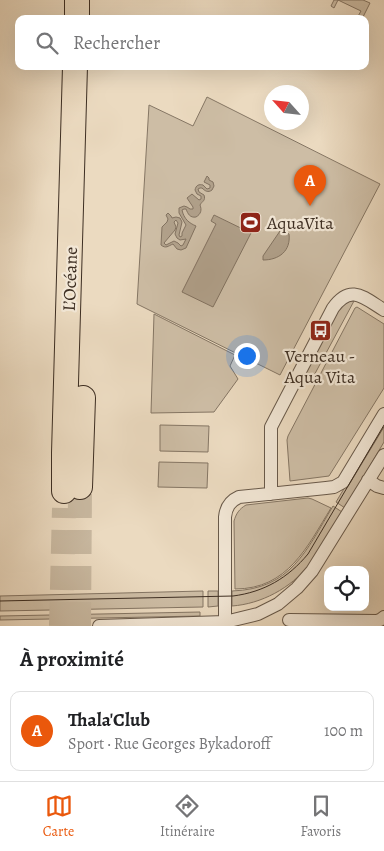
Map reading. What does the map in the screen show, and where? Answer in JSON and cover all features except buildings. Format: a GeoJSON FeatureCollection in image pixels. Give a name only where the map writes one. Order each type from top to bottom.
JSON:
{"type":"FeatureCollection","features":[{"type":"Feature","properties":{"kind":"highway"},"geometry":{"type":"LineString","coordinates":[[63,0],[64,15]]}},
{"type":"Feature","properties":{"kind":"highway"},"geometry":{"type":"LineString","coordinates":[[77,0],[77,15]]}},
{"type":"Feature","properties":{"kind":"highway"},"geometry":{"type":"LineString","coordinates":[[93,0],[93,15]]}},
{"type":"Feature","properties":{"kind":"highway"},"geometry":{"type":"LineString","coordinates":[[65,70],[64,144],[73,165]]}},
{"type":"Feature","properties":{"kind":"highway","name":"L’Océane"},"geometry":{"type":"LineString","coordinates":[[75,70],[64,452],[72,491],[92,70]]}},
{"type":"Feature","properties":{"kind":"street"},"geometry":{"type":"LineString","coordinates":[[271,494],[270,427],[333,308],[339,299],[349,294],[359,295],[384,310]]}},
{"type":"Feature","properties":{"kind":"street"},"geometry":{"type":"LineString","coordinates":[[225,624],[225,516],[227,508],[232,501],[239,497],[334,487],[343,482],[384,414]]}},
{"type":"Feature","properties":{"kind":"street"},"geometry":{"type":"LineString","coordinates":[[99,626],[225,624],[258,614],[278,604],[297,588],[312,571],[384,455]]}},
{"type":"Feature","properties":{"kind":"street"},"geometry":{"type":"LineString","coordinates":[[368,480],[384,488]]}},
{"type":"Feature","properties":{"kind":"street"},"geometry":{"type":"LineString","coordinates":[[278,604],[289,623],[377,621],[384,617]]}},
{"type":"Feature","properties":{"kind":"shaded area"},"geometry":{"type":"Polygon","coordinates":[[[334,0],[338,0],[334,8],[331,6],[334,0]]]}},
{"type":"Feature","properties":{"kind":"shaded area"},"geometry":{"type":"Polygon","coordinates":[[[338,0],[363,0],[370,3],[364,15],[359,15],[361,11],[338,0]]]}},
{"type":"Feature","properties":{"kind":"shaded area","name":"AquaVita"},"geometry":{"type":"Polygon","coordinates":[[[207,97],[264,126],[264,130],[273,130],[380,184],[280,375],[137,304],[149,105],[193,126],[207,97]]]}},
{"type":"Feature","properties":{"kind":"shaded area"},"geometry":{"type":"Polygon","coordinates":[[[207,176],[214,186],[209,191],[205,191],[202,188],[198,189],[204,195],[199,215],[192,217],[186,209],[182,210],[187,220],[196,226],[186,248],[177,249],[173,244],[164,247],[161,245],[162,227],[168,219],[166,215],[168,213],[172,218],[180,218],[182,222],[179,235],[180,237],[182,236],[186,225],[179,213],[179,208],[184,206],[193,209],[187,198],[192,194],[199,200],[201,199],[201,196],[195,190],[200,185],[207,189],[210,188],[210,185],[204,182],[207,176]],[[176,220],[174,222],[175,230],[164,243],[166,245],[174,241],[181,246],[183,245],[186,239],[180,240],[175,234],[178,223],[176,220]]]}},
{"type":"Feature","properties":{"kind":"shaded area"},"geometry":{"type":"Polygon","coordinates":[[[214,215],[251,233],[213,307],[182,292],[216,224],[211,221],[214,215]]]}},
{"type":"Feature","properties":{"kind":"shaded area"},"geometry":{"type":"Polygon","coordinates":[[[283,230],[289,234],[286,250],[279,256],[263,260],[265,253],[280,231],[283,230]]]}},
{"type":"Feature","properties":{"kind":"shaded area"},"geometry":{"type":"Polygon","coordinates":[[[350,301],[354,301],[311,381],[305,378],[304,372],[337,309],[350,301]]]}},
{"type":"Feature","properties":{"kind":"shaded area"},"geometry":{"type":"Polygon","coordinates":[[[357,307],[384,324],[384,388],[329,476],[290,481],[288,436],[357,307]]]}},
{"type":"Feature","properties":{"kind":"shaded area"},"geometry":{"type":"Polygon","coordinates":[[[154,314],[235,355],[230,366],[238,379],[214,412],[151,413],[154,314]]]}},
{"type":"Feature","properties":{"kind":"shaded area"},"geometry":{"type":"Polygon","coordinates":[[[384,422],[384,442],[345,508],[336,502],[384,422]]]}},
{"type":"Feature","properties":{"kind":"shaded area"},"geometry":{"type":"Polygon","coordinates":[[[160,425],[209,426],[208,452],[160,451],[160,425]]]}},
{"type":"Feature","properties":{"kind":"shaded area"},"geometry":{"type":"Polygon","coordinates":[[[159,462],[208,463],[207,488],[158,487],[159,462]]]}},
{"type":"Feature","properties":{"kind":"shaded area"},"geometry":{"type":"Polygon","coordinates":[[[308,498],[331,508],[304,551],[282,574],[269,582],[253,587],[235,589],[234,521],[241,508],[246,505],[308,498]]]}},
{"type":"Feature","properties":{"kind":"shaded area"},"geometry":{"type":"Polygon","coordinates":[[[333,506],[342,512],[318,552],[302,573],[275,593],[254,602],[232,606],[232,591],[252,589],[269,583],[283,575],[294,565],[305,552],[333,506]]]}},
{"type":"Feature","properties":{"kind":"shaded area"},"geometry":{"type":"Polygon","coordinates":[[[203,591],[203,607],[0,611],[0,596],[203,591]]]}},
{"type":"Feature","properties":{"kind":"shaded area"},"geometry":{"type":"Polygon","coordinates":[[[208,591],[218,591],[218,606],[208,607],[208,591]]]}},
{"type":"Feature","properties":{"kind":"shaded area"},"geometry":{"type":"Polygon","coordinates":[[[200,612],[200,616],[0,620],[0,616],[200,612]]]}},
{"type":"Feature","properties":{"kind":"tunnel"},"geometry":{"type":"LineString","coordinates":[[79,626],[80,490]]}},
{"type":"Feature","properties":{"kind":"tunnel"},"geometry":{"type":"LineString","coordinates":[[61,626],[64,508]]}},
{"type":"Feature","properties":{"kind":"tram line"},"geometry":{"type":"LineString","coordinates":[[0,601],[233,596],[265,587],[284,577],[308,554],[384,425]]}},
{"type":"Feature","properties":{"kind":"place","name":"Thala'Club"},"geometry":{"type":"Point","coordinates":[310,206]}},
{"type":"Feature","properties":{"kind":"place","name":"AquaVita"},"geometry":{"type":"Point","coordinates":[251,223]}},
{"type":"Feature","properties":{"kind":"place","name":"Verneau - Aqua Vita"},"geometry":{"type":"Point","coordinates":[320,331]}}]}
